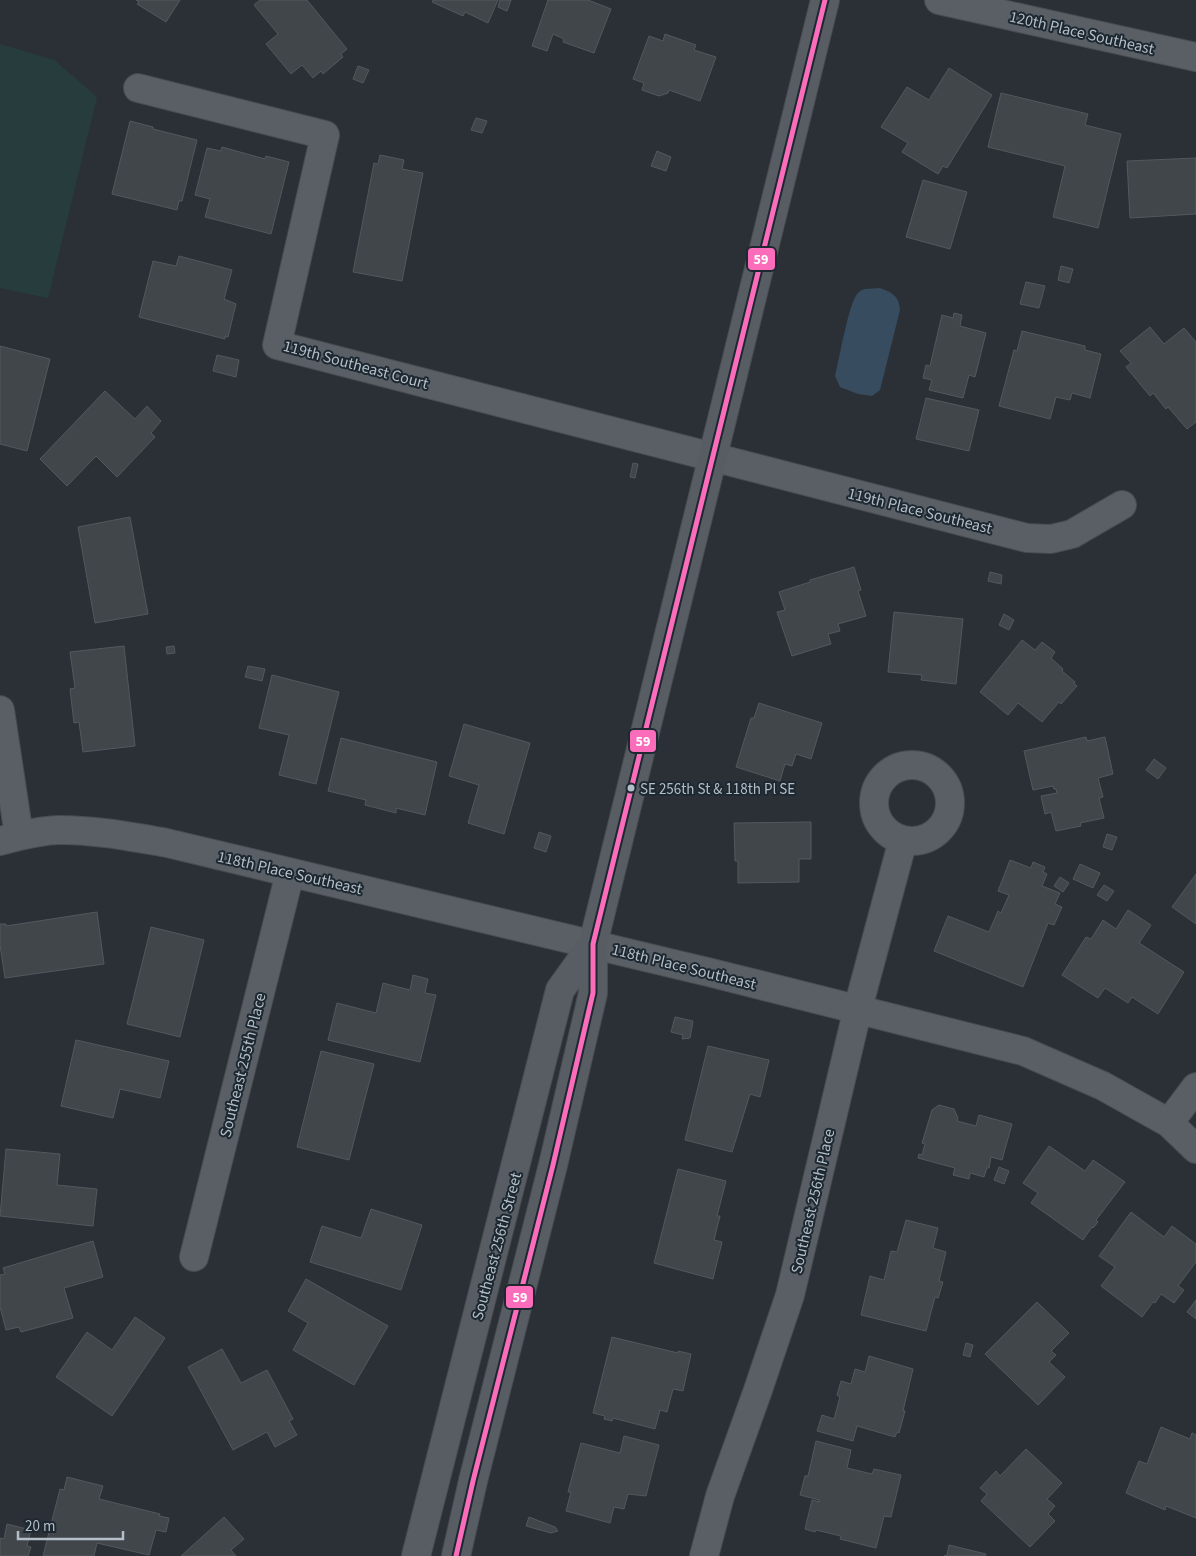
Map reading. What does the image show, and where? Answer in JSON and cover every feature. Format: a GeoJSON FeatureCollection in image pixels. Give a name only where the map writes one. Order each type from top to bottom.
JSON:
{"type":"FeatureCollection","features":[{"type":"Feature","properties":{"kind":"main road","name":"Southeast 256th Street"},"geometry":{"type":"LineString","coordinates":[[456,1556],[473,1481],[553,1165],[593,993],[593,944],[825,0]]}},
{"type":"Feature","properties":{"kind":"main road","name":"Southeast 256th Street"},"geometry":{"type":"LineString","coordinates":[[416,1556],[560,990],[593,944]]}},
{"type":"Feature","properties":{"kind":"street","name":"120th Place Southeast"},"geometry":{"type":"LineString","coordinates":[[939,0],[1196,58]]}},
{"type":"Feature","properties":{"kind":"street","name":"119th Southeast Court"},"geometry":{"type":"LineString","coordinates":[[138,88],[326,135],[277,346],[712,456]]}},
{"type":"Feature","properties":{"kind":"street","name":"119th Place Southeast"},"geometry":{"type":"LineString","coordinates":[[712,456],[1027,538],[1051,539],[1072,534],[1122,505]]}},
{"type":"Feature","properties":{"kind":"street"},"geometry":{"type":"LineString","coordinates":[[0,710],[9,838]]}},
{"type":"Feature","properties":{"kind":"street","name":"118th Place Southeast"},"geometry":{"type":"LineString","coordinates":[[9,838],[59,830],[103,832],[167,843],[858,1008],[1024,1051],[1103,1086],[1169,1123],[1196,1149]]}},
{"type":"Feature","properties":{"kind":"street","name":"Southeast 256th Place"},"geometry":{"type":"LineString","coordinates":[[704,1556],[720,1496],[790,1295],[858,1008],[903,840]]}},
{"type":"Feature","properties":{"kind":"street","name":"Southeast 255th Place"},"geometry":{"type":"LineString","coordinates":[[194,1257],[290,873]]}},
{"type":"Feature","properties":{"kind":"street"},"geometry":{"type":"LineString","coordinates":[[1169,1123],[1196,1087]]}},
{"type":"Feature","properties":{"kind":"green space"},"geometry":{"type":"Polygon","coordinates":[[[0,44],[54,60],[97,97],[48,298],[0,288],[0,44]]]}},
{"type":"Feature","properties":{"kind":"water"},"geometry":{"type":"Polygon","coordinates":[[[880,288],[897,298],[900,310],[880,390],[872,396],[858,394],[840,387],[835,376],[851,307],[855,298],[860,291],[880,288]]]}},
{"type":"Feature","properties":{"kind":"building"},"geometry":{"type":"Polygon","coordinates":[[[136,0],[180,0],[166,22],[137,4],[139,2],[136,0]]]}},
{"type":"Feature","properties":{"kind":"building"},"geometry":{"type":"Polygon","coordinates":[[[260,0],[307,0],[347,49],[341,54],[343,57],[323,74],[321,71],[313,78],[302,65],[291,74],[266,44],[278,34],[254,5],[260,0]]]}},
{"type":"Feature","properties":{"kind":"building"},"geometry":{"type":"Polygon","coordinates":[[[433,0],[498,0],[488,23],[465,12],[463,16],[432,2],[433,0]]]}},
{"type":"Feature","properties":{"kind":"building"},"geometry":{"type":"Polygon","coordinates":[[[500,0],[511,0],[507,11],[498,7],[500,0]]]}},
{"type":"Feature","properties":{"kind":"building"},"geometry":{"type":"Polygon","coordinates":[[[548,0],[588,0],[611,9],[594,53],[563,42],[564,39],[553,34],[547,51],[532,46],[548,0]]]}},
{"type":"Feature","properties":{"kind":"building"},"geometry":{"type":"Polygon","coordinates":[[[665,34],[696,45],[694,50],[716,57],[700,101],[669,90],[668,93],[659,96],[642,90],[644,83],[633,79],[649,36],[663,41],[665,34]]]}},
{"type":"Feature","properties":{"kind":"building"},"geometry":{"type":"Polygon","coordinates":[[[358,66],[369,70],[363,83],[353,79],[358,66]]]}},
{"type":"Feature","properties":{"kind":"building"},"geometry":{"type":"Polygon","coordinates":[[[949,68],[992,95],[947,168],[943,166],[938,174],[902,152],[908,143],[881,127],[907,87],[929,100],[949,68]]]}},
{"type":"Feature","properties":{"kind":"building"},"geometry":{"type":"Polygon","coordinates":[[[1001,93],[1088,114],[1085,125],[1121,134],[1098,228],[1053,217],[1065,166],[988,147],[1001,93]]]}},
{"type":"Feature","properties":{"kind":"building"},"geometry":{"type":"Polygon","coordinates":[[[476,118],[487,121],[482,133],[471,130],[476,118]]]}},
{"type":"Feature","properties":{"kind":"building"},"geometry":{"type":"Polygon","coordinates":[[[130,121],[197,140],[182,201],[179,201],[177,210],[112,194],[130,121]]]}},
{"type":"Feature","properties":{"kind":"building"},"geometry":{"type":"Polygon","coordinates":[[[222,147],[265,159],[266,156],[289,162],[271,234],[205,217],[210,199],[195,195],[207,148],[221,151],[222,147]]]}},
{"type":"Feature","properties":{"kind":"building"},"geometry":{"type":"Polygon","coordinates":[[[657,151],[671,157],[666,171],[651,166],[657,151]]]}},
{"type":"Feature","properties":{"kind":"building"},"geometry":{"type":"Polygon","coordinates":[[[380,155],[404,160],[402,169],[423,173],[402,281],[353,272],[374,163],[378,164],[380,155]]]}},
{"type":"Feature","properties":{"kind":"building"},"geometry":{"type":"Polygon","coordinates":[[[1196,158],[1196,214],[1130,218],[1127,161],[1196,158]]]}},
{"type":"Feature","properties":{"kind":"building"},"geometry":{"type":"Polygon","coordinates":[[[923,180],[967,192],[950,249],[906,237],[923,180]]]}},
{"type":"Feature","properties":{"kind":"building"},"geometry":{"type":"Polygon","coordinates":[[[179,256],[232,270],[224,299],[236,304],[228,337],[225,336],[225,339],[139,317],[153,261],[176,266],[179,256]]]}},
{"type":"Feature","properties":{"kind":"building"},"geometry":{"type":"Polygon","coordinates":[[[1061,266],[1073,269],[1069,283],[1058,280],[1061,266]]]}},
{"type":"Feature","properties":{"kind":"building"},"geometry":{"type":"Polygon","coordinates":[[[1026,282],[1045,286],[1039,308],[1020,304],[1026,282]]]}},
{"type":"Feature","properties":{"kind":"building"},"geometry":{"type":"Polygon","coordinates":[[[954,313],[962,315],[960,326],[986,333],[975,377],[969,375],[963,398],[929,390],[932,380],[923,378],[926,365],[930,366],[942,315],[953,318],[954,313]]]}},
{"type":"Feature","properties":{"kind":"building"},"geometry":{"type":"Polygon","coordinates":[[[1150,327],[1164,344],[1184,328],[1196,342],[1196,422],[1187,429],[1168,407],[1166,409],[1153,393],[1150,396],[1126,367],[1131,363],[1120,351],[1150,327]]]}},
{"type":"Feature","properties":{"kind":"building"},"geometry":{"type":"Polygon","coordinates":[[[1022,331],[1085,346],[1085,350],[1101,354],[1090,398],[1072,393],[1070,400],[1056,397],[1050,419],[999,406],[1014,350],[1017,351],[1022,331]]]}},
{"type":"Feature","properties":{"kind":"building"},"geometry":{"type":"Polygon","coordinates":[[[0,346],[50,359],[27,451],[0,444],[0,346]]]}},
{"type":"Feature","properties":{"kind":"building"},"geometry":{"type":"Polygon","coordinates":[[[217,355],[239,360],[236,377],[213,371],[217,355]]]}},
{"type":"Feature","properties":{"kind":"building"},"geometry":{"type":"Polygon","coordinates":[[[105,391],[135,419],[147,406],[161,421],[151,433],[155,437],[117,477],[96,456],[67,486],[40,459],[105,391]]]}},
{"type":"Feature","properties":{"kind":"building"},"geometry":{"type":"Polygon","coordinates":[[[926,398],[979,410],[969,451],[916,439],[926,398]]]}},
{"type":"Feature","properties":{"kind":"building"},"geometry":{"type":"Polygon","coordinates":[[[633,463],[638,464],[635,478],[630,477],[633,463]]]}},
{"type":"Feature","properties":{"kind":"building"},"geometry":{"type":"Polygon","coordinates":[[[130,517],[148,614],[95,623],[78,527],[130,517]]]}},
{"type":"Feature","properties":{"kind":"building"},"geometry":{"type":"Polygon","coordinates":[[[854,567],[861,590],[858,591],[866,616],[838,624],[840,631],[828,634],[831,644],[792,656],[777,612],[785,610],[779,592],[810,582],[810,580],[854,567]]]}},
{"type":"Feature","properties":{"kind":"building"},"geometry":{"type":"Polygon","coordinates":[[[990,572],[1002,575],[1001,584],[988,581],[990,572]]]}},
{"type":"Feature","properties":{"kind":"building"},"geometry":{"type":"Polygon","coordinates":[[[894,612],[963,619],[956,684],[921,680],[922,675],[888,672],[894,612]]]}},
{"type":"Feature","properties":{"kind":"building"},"geometry":{"type":"Polygon","coordinates":[[[1004,614],[1014,620],[1009,630],[999,625],[1004,614]]]}},
{"type":"Feature","properties":{"kind":"building"},"geometry":{"type":"Polygon","coordinates":[[[1022,640],[1035,650],[1042,642],[1055,652],[1051,658],[1077,686],[1061,704],[1059,702],[1042,722],[1018,703],[1008,715],[980,692],[1022,640]]]}},
{"type":"Feature","properties":{"kind":"building"},"geometry":{"type":"Polygon","coordinates":[[[124,646],[135,746],[83,752],[79,722],[74,723],[70,689],[75,688],[70,652],[124,646]]]}},
{"type":"Feature","properties":{"kind":"building"},"geometry":{"type":"Polygon","coordinates":[[[174,646],[175,653],[167,654],[166,647],[174,646]]]}},
{"type":"Feature","properties":{"kind":"building"},"geometry":{"type":"Polygon","coordinates":[[[248,666],[265,669],[262,681],[245,677],[248,666]]]}},
{"type":"Feature","properties":{"kind":"building"},"geometry":{"type":"Polygon","coordinates":[[[272,675],[339,692],[316,784],[279,775],[289,735],[259,728],[272,675]]]}},
{"type":"Feature","properties":{"kind":"building"},"geometry":{"type":"Polygon","coordinates":[[[759,703],[822,723],[811,759],[796,754],[792,766],[785,764],[780,781],[736,767],[751,718],[754,718],[759,703]]]}},
{"type":"Feature","properties":{"kind":"building"},"geometry":{"type":"Polygon","coordinates":[[[464,724],[530,743],[504,834],[468,823],[479,785],[449,776],[464,724]]]}},
{"type":"Feature","properties":{"kind":"building"},"geometry":{"type":"Polygon","coordinates":[[[1086,737],[1087,741],[1105,737],[1113,774],[1098,778],[1103,797],[1099,798],[1104,818],[1080,823],[1081,826],[1056,831],[1051,812],[1045,814],[1041,796],[1057,793],[1056,789],[1053,786],[1033,790],[1024,751],[1086,737]]]}},
{"type":"Feature","properties":{"kind":"building"},"geometry":{"type":"Polygon","coordinates":[[[341,738],[437,762],[425,815],[396,808],[396,813],[365,805],[366,800],[328,791],[341,738]]]}},
{"type":"Feature","properties":{"kind":"building"},"geometry":{"type":"Polygon","coordinates":[[[1154,759],[1166,768],[1158,779],[1146,770],[1154,759]]]}},
{"type":"Feature","properties":{"kind":"building"},"geometry":{"type":"Polygon","coordinates":[[[811,822],[811,859],[799,859],[799,882],[738,883],[738,861],[735,861],[734,823],[811,822]]]}},
{"type":"Feature","properties":{"kind":"building"},"geometry":{"type":"Polygon","coordinates":[[[539,832],[551,836],[546,852],[534,848],[539,832]]]}},
{"type":"Feature","properties":{"kind":"building"},"geometry":{"type":"Polygon","coordinates":[[[1107,834],[1117,837],[1112,850],[1103,847],[1107,834]]]}},
{"type":"Feature","properties":{"kind":"building"},"geometry":{"type":"Polygon","coordinates":[[[1010,860],[1031,868],[1033,862],[1045,867],[1043,872],[1047,874],[1042,886],[1060,893],[1055,904],[1062,907],[1054,925],[1048,923],[1023,987],[934,951],[948,916],[989,932],[998,911],[1001,913],[1009,895],[998,891],[1010,860]]]}},
{"type":"Feature","properties":{"kind":"building"},"geometry":{"type":"Polygon","coordinates":[[[1080,864],[1100,873],[1093,888],[1073,879],[1080,864]]]}},
{"type":"Feature","properties":{"kind":"building"},"geometry":{"type":"Polygon","coordinates":[[[1196,874],[1196,924],[1172,907],[1196,874]]]}},
{"type":"Feature","properties":{"kind":"building"},"geometry":{"type":"Polygon","coordinates":[[[1060,877],[1069,883],[1063,892],[1054,886],[1060,877]]]}},
{"type":"Feature","properties":{"kind":"building"},"geometry":{"type":"Polygon","coordinates":[[[1104,885],[1114,891],[1107,901],[1097,895],[1104,885]]]}},
{"type":"Feature","properties":{"kind":"building"},"geometry":{"type":"Polygon","coordinates":[[[1128,910],[1151,925],[1139,943],[1184,972],[1158,1014],[1132,997],[1128,1003],[1105,988],[1098,998],[1062,975],[1086,937],[1091,939],[1103,920],[1116,929],[1128,910]]]}},
{"type":"Feature","properties":{"kind":"building"},"geometry":{"type":"Polygon","coordinates":[[[97,912],[104,964],[5,978],[0,945],[0,924],[6,924],[6,926],[97,912]]]}},
{"type":"Feature","properties":{"kind":"building"},"geometry":{"type":"Polygon","coordinates":[[[151,927],[204,940],[180,1037],[127,1024],[151,927]]]}},
{"type":"Feature","properties":{"kind":"building"},"geometry":{"type":"Polygon","coordinates":[[[413,975],[428,979],[425,993],[436,995],[420,1062],[328,1040],[337,1003],[376,1013],[383,983],[410,990],[413,975]]]}},
{"type":"Feature","properties":{"kind":"building"},"geometry":{"type":"Polygon","coordinates":[[[675,1017],[693,1021],[690,1038],[682,1039],[683,1035],[671,1032],[675,1017]]]}},
{"type":"Feature","properties":{"kind":"building"},"geometry":{"type":"Polygon","coordinates":[[[76,1040],[169,1061],[160,1098],[120,1089],[113,1118],[61,1106],[76,1040]]]}},
{"type":"Feature","properties":{"kind":"building"},"geometry":{"type":"Polygon","coordinates":[[[708,1046],[769,1060],[760,1097],[750,1094],[732,1152],[685,1140],[708,1046]]]}},
{"type":"Feature","properties":{"kind":"building"},"geometry":{"type":"Polygon","coordinates":[[[321,1051],[374,1064],[349,1160],[297,1147],[321,1051]]]}},
{"type":"Feature","properties":{"kind":"building"},"geometry":{"type":"Polygon","coordinates":[[[939,1105],[954,1109],[958,1118],[957,1121],[976,1126],[979,1115],[1012,1124],[1002,1160],[991,1157],[989,1168],[987,1168],[984,1177],[970,1173],[969,1179],[953,1175],[955,1168],[918,1158],[919,1154],[922,1155],[925,1144],[922,1143],[932,1110],[939,1105]]]}},
{"type":"Feature","properties":{"kind":"building"},"geometry":{"type":"Polygon","coordinates":[[[1049,1146],[1085,1171],[1093,1160],[1125,1182],[1096,1220],[1098,1222],[1083,1240],[1031,1203],[1038,1193],[1023,1183],[1049,1146]]]}},
{"type":"Feature","properties":{"kind":"building"},"geometry":{"type":"Polygon","coordinates":[[[6,1149],[60,1154],[57,1185],[97,1189],[93,1226],[0,1216],[6,1149]]]}},
{"type":"Feature","properties":{"kind":"building"},"geometry":{"type":"Polygon","coordinates":[[[999,1167],[1009,1171],[1004,1184],[994,1180],[999,1167]]]}},
{"type":"Feature","properties":{"kind":"building"},"geometry":{"type":"Polygon","coordinates":[[[678,1169],[726,1181],[717,1216],[720,1216],[714,1240],[722,1242],[713,1279],[654,1263],[678,1169]]]}},
{"type":"Feature","properties":{"kind":"building"},"geometry":{"type":"Polygon","coordinates":[[[371,1209],[422,1225],[401,1290],[310,1262],[322,1226],[361,1238],[371,1209]]]}},
{"type":"Feature","properties":{"kind":"building"},"geometry":{"type":"Polygon","coordinates":[[[1131,1212],[1164,1237],[1172,1226],[1196,1244],[1196,1262],[1178,1286],[1184,1290],[1174,1303],[1161,1294],[1142,1317],[1101,1286],[1115,1267],[1099,1256],[1131,1212]]]}},
{"type":"Feature","properties":{"kind":"building"},"geometry":{"type":"Polygon","coordinates":[[[906,1220],[938,1228],[933,1248],[946,1252],[939,1281],[943,1282],[938,1298],[935,1297],[926,1331],[861,1315],[870,1276],[884,1280],[891,1251],[897,1252],[906,1220]]]}},
{"type":"Feature","properties":{"kind":"building"},"geometry":{"type":"Polygon","coordinates":[[[93,1241],[103,1277],[64,1288],[73,1318],[21,1332],[19,1327],[6,1330],[0,1307],[0,1275],[5,1274],[3,1268],[93,1241]]]}},
{"type":"Feature","properties":{"kind":"building"},"geometry":{"type":"Polygon","coordinates":[[[306,1279],[388,1326],[354,1385],[293,1350],[308,1323],[288,1311],[306,1279]]]}},
{"type":"Feature","properties":{"kind":"building"},"geometry":{"type":"Polygon","coordinates":[[[1196,1300],[1196,1319],[1187,1312],[1196,1300]]]}},
{"type":"Feature","properties":{"kind":"building"},"geometry":{"type":"Polygon","coordinates":[[[1037,1302],[1069,1333],[1051,1351],[1056,1355],[1049,1362],[1065,1377],[1038,1405],[985,1354],[1037,1302]]]}},
{"type":"Feature","properties":{"kind":"building"},"geometry":{"type":"Polygon","coordinates":[[[135,1317],[165,1338],[112,1416],[56,1377],[87,1332],[112,1350],[135,1317]]]}},
{"type":"Feature","properties":{"kind":"building"},"geometry":{"type":"Polygon","coordinates":[[[612,1337],[678,1353],[678,1351],[691,1354],[683,1391],[673,1389],[667,1412],[660,1410],[655,1429],[613,1418],[612,1421],[604,1419],[605,1416],[593,1413],[612,1337]]]}},
{"type":"Feature","properties":{"kind":"building"},"geometry":{"type":"Polygon","coordinates":[[[966,1343],[973,1345],[970,1357],[963,1355],[966,1343]]]}},
{"type":"Feature","properties":{"kind":"building"},"geometry":{"type":"Polygon","coordinates":[[[222,1349],[241,1383],[267,1370],[293,1419],[289,1421],[297,1435],[275,1447],[267,1432],[233,1450],[188,1367],[222,1349]]]}},
{"type":"Feature","properties":{"kind":"building"},"geometry":{"type":"Polygon","coordinates":[[[869,1356],[913,1369],[899,1433],[897,1432],[895,1437],[857,1426],[853,1441],[817,1431],[822,1415],[834,1419],[840,1397],[837,1395],[841,1381],[851,1384],[855,1369],[865,1372],[869,1356]]]}},
{"type":"Feature","properties":{"kind":"building"},"geometry":{"type":"Polygon","coordinates":[[[1161,1427],[1190,1439],[1192,1433],[1196,1435],[1196,1518],[1166,1506],[1165,1510],[1126,1493],[1139,1461],[1147,1464],[1161,1427]]]}},
{"type":"Feature","properties":{"kind":"building"},"geometry":{"type":"Polygon","coordinates":[[[624,1436],[659,1445],[646,1496],[628,1494],[624,1509],[614,1507],[610,1523],[566,1511],[571,1492],[568,1492],[581,1443],[620,1453],[624,1436]]]}},
{"type":"Feature","properties":{"kind":"building"},"geometry":{"type":"Polygon","coordinates":[[[816,1441],[851,1450],[847,1468],[872,1474],[874,1469],[901,1475],[891,1517],[884,1516],[876,1548],[840,1539],[841,1536],[805,1529],[812,1500],[819,1502],[819,1500],[800,1495],[805,1476],[808,1476],[816,1441]]]}},
{"type":"Feature","properties":{"kind":"building"},"geometry":{"type":"Polygon","coordinates":[[[1026,1449],[1062,1483],[1047,1499],[1055,1506],[1048,1514],[1055,1521],[1030,1547],[981,1501],[987,1494],[980,1488],[996,1471],[1000,1476],[1026,1449]]]}},
{"type":"Feature","properties":{"kind":"building"},"geometry":{"type":"Polygon","coordinates":[[[67,1477],[103,1486],[99,1499],[160,1514],[159,1516],[169,1518],[166,1532],[156,1530],[149,1555],[97,1543],[94,1556],[43,1556],[60,1489],[64,1490],[67,1477]]]}},
{"type":"Feature","properties":{"kind":"building"},"geometry":{"type":"Polygon","coordinates":[[[224,1517],[244,1539],[231,1550],[236,1556],[181,1556],[224,1517]]]}},
{"type":"Feature","properties":{"kind":"building"},"geometry":{"type":"Polygon","coordinates":[[[529,1517],[555,1527],[558,1531],[551,1533],[526,1526],[529,1517]]]}},
{"type":"Feature","properties":{"kind":"building"},"geometry":{"type":"Polygon","coordinates":[[[7,1524],[31,1530],[27,1546],[31,1547],[28,1556],[0,1556],[0,1538],[4,1539],[7,1524]]]}},
{"type":"Feature","properties":{"kind":"building"},"geometry":{"type":"Polygon","coordinates":[[[949,1545],[986,1554],[985,1556],[944,1556],[947,1555],[949,1545]]]}},
{"type":"Feature","properties":{"kind":"transit line","name":"59"},"geometry":{"type":"LineString","coordinates":[[456,1556],[473,1481],[553,1165],[593,993],[593,944],[825,0]]}},
{"type":"Feature","properties":{"kind":"place","name":"SE 256th St & 118th Pl SE"},"geometry":{"type":"Point","coordinates":[631,788]}}]}
